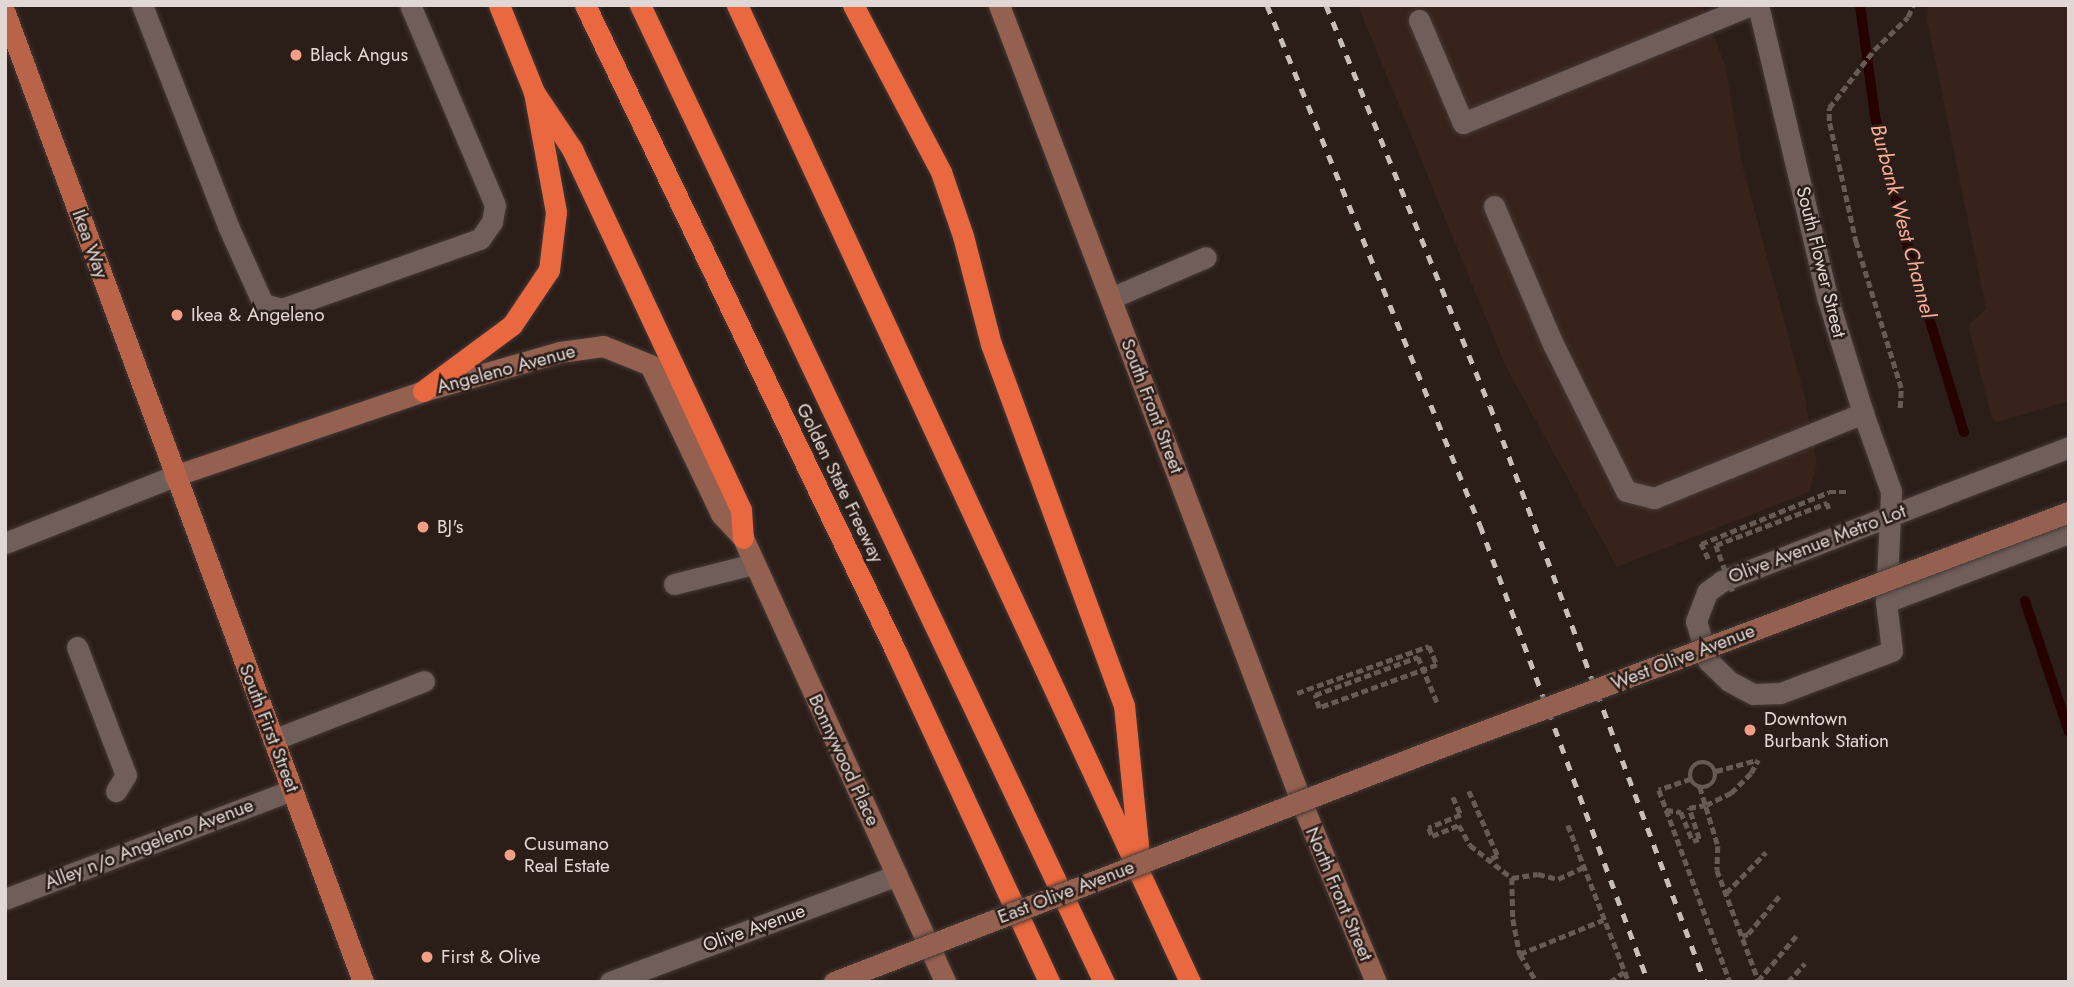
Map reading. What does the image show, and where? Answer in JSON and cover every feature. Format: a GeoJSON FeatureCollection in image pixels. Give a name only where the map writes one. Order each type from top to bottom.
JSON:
{"type":"FeatureCollection","features":[{"type":"Feature","properties":{"kind":"highway"},"geometry":{"type":"LineString","coordinates":[[423,391],[512,325],[549,270],[556,212],[534,92],[499,5]]}},
{"type":"Feature","properties":{"kind":"highway","name":"Golden State Freeway"},"geometry":{"type":"LineString","coordinates":[[585,5],[897,654],[1049,982]]}},
{"type":"Feature","properties":{"kind":"highway"},"geometry":{"type":"LineString","coordinates":[[640,5],[1104,982]]}},
{"type":"Feature","properties":{"kind":"highway"},"geometry":{"type":"LineString","coordinates":[[737,5],[1190,982]]}},
{"type":"Feature","properties":{"kind":"highway"},"geometry":{"type":"LineString","coordinates":[[853,5],[941,172],[963,236],[991,344],[1124,705],[1141,875]]}},
{"type":"Feature","properties":{"kind":"highway"},"geometry":{"type":"LineString","coordinates":[[534,92],[572,149],[741,510],[743,538]]}},
{"type":"Feature","properties":{"kind":"main road","name":"South Front Street"},"geometry":{"type":"LineString","coordinates":[[999,5],[1300,804]]}},
{"type":"Feature","properties":{"kind":"main road","name":"Ikea Way"},"geometry":{"type":"LineString","coordinates":[[5,13],[174,475]]}},
{"type":"Feature","properties":{"kind":"main road","name":"Angeleno Avenue"},"geometry":{"type":"LineString","coordinates":[[174,475],[423,391],[561,352],[603,346],[650,365],[721,514],[743,538]]}},
{"type":"Feature","properties":{"kind":"main road","name":"South First Street"},"geometry":{"type":"LineString","coordinates":[[174,475],[363,982]]}},
{"type":"Feature","properties":{"kind":"main road","name":"West Olive Avenue"},"geometry":{"type":"LineString","coordinates":[[1300,804],[2069,512]]}},
{"type":"Feature","properties":{"kind":"main road","name":"Bonnywood Place"},"geometry":{"type":"LineString","coordinates":[[743,538],[945,982]]}},
{"type":"Feature","properties":{"kind":"main road","name":"East Olive Avenue"},"geometry":{"type":"LineString","coordinates":[[834,982],[1300,804]]}},
{"type":"Feature","properties":{"kind":"main road","name":"North Front Street"},"geometry":{"type":"LineString","coordinates":[[1300,804],[1376,982]]}},
{"type":"Feature","properties":{"kind":"street"},"geometry":{"type":"LineString","coordinates":[[142,5],[228,226],[263,304],[282,309],[480,239],[492,222],[495,205],[410,5]]}},
{"type":"Feature","properties":{"kind":"street"},"geometry":{"type":"LineString","coordinates":[[1419,20],[1463,123],[1751,5]]}},
{"type":"Feature","properties":{"kind":"street","name":"South Flower Street"},"geometry":{"type":"LineString","coordinates":[[1759,5],[1828,300],[1863,413],[1891,491],[1886,602],[1892,651]]}},
{"type":"Feature","properties":{"kind":"street"},"geometry":{"type":"LineString","coordinates":[[1494,205],[1553,344],[1626,491],[1654,498],[1863,413]]}},
{"type":"Feature","properties":{"kind":"street"},"geometry":{"type":"LineString","coordinates":[[1111,298],[1206,257]]}},
{"type":"Feature","properties":{"kind":"street","name":"Olive Avenue Metro Lot"},"geometry":{"type":"LineString","coordinates":[[1892,651],[1780,693],[1753,694],[1729,681],[1708,662],[1696,621],[1707,592],[1722,581],[2069,447]]}},
{"type":"Feature","properties":{"kind":"street"},"geometry":{"type":"LineString","coordinates":[[5,543],[174,475]]}},
{"type":"Feature","properties":{"kind":"street"},"geometry":{"type":"LineString","coordinates":[[1886,602],[2069,533]]}},
{"type":"Feature","properties":{"kind":"street"},"geometry":{"type":"LineString","coordinates":[[674,584],[753,564]]}},
{"type":"Feature","properties":{"kind":"street"},"geometry":{"type":"LineString","coordinates":[[77,647],[126,775],[116,791]]}},
{"type":"Feature","properties":{"kind":"street"},"geometry":{"type":"LineString","coordinates":[[273,740],[424,681]]}},
{"type":"Feature","properties":{"kind":"street","name":"Alley n/o Angeleno Avenue"},"geometry":{"type":"LineString","coordinates":[[5,899],[292,790]]}},
{"type":"Feature","properties":{"kind":"street","name":"Olive Avenue"},"geometry":{"type":"LineString","coordinates":[[610,982],[897,875]]}},
{"type":"Feature","properties":{"kind":"path"},"geometry":{"type":"LineString","coordinates":[[1900,408],[1901,388],[1856,243],[1829,121],[1832,101],[1874,50],[1908,17],[1913,5]]}},
{"type":"Feature","properties":{"kind":"path"},"geometry":{"type":"LineString","coordinates":[[1733,551],[1708,561],[1702,544],[1829,492],[1850,492]]}},
{"type":"Feature","properties":{"kind":"path"},"geometry":{"type":"LineString","coordinates":[[1733,592],[1716,545],[1827,503],[1831,515]]}},
{"type":"Feature","properties":{"kind":"path"},"geometry":{"type":"LineString","coordinates":[[1297,693],[1429,646],[1437,665],[1424,669],[1411,674],[1371,688],[1319,708],[1315,695],[1418,657],[1423,668],[1427,680],[1437,702]]}},
{"type":"Feature","properties":{"kind":"path"},"geometry":{"type":"LineString","coordinates":[[1666,810],[1681,812],[1693,841],[1699,839],[1689,808],[1706,805],[1731,793],[1751,773],[1758,760],[1716,771]]}},
{"type":"Feature","properties":{"kind":"path"},"geometry":{"type":"LineString","coordinates":[[1700,787],[1713,783],[1716,771],[1711,764],[1700,762],[1691,771],[1691,779],[1700,787],[1718,846],[1717,870],[1759,981],[1796,936]]}},
{"type":"Feature","properties":{"kind":"path"},"geometry":{"type":"LineString","coordinates":[[1691,779],[1660,790],[1730,982]]}},
{"type":"Feature","properties":{"kind":"path"},"geometry":{"type":"LineString","coordinates":[[1469,791],[1498,856],[1489,860]]}},
{"type":"Feature","properties":{"kind":"path"},"geometry":{"type":"LineString","coordinates":[[1453,797],[1461,815],[1429,828],[1432,836],[1459,825],[1470,845],[1512,878],[1538,874],[1558,879],[1584,867]]}},
{"type":"Feature","properties":{"kind":"path"},"geometry":{"type":"LineString","coordinates":[[1568,825],[1629,982]]}},
{"type":"Feature","properties":{"kind":"path"},"geometry":{"type":"LineString","coordinates":[[1726,894],[1766,852]]}},
{"type":"Feature","properties":{"kind":"path"},"geometry":{"type":"LineString","coordinates":[[1512,878],[1513,919],[1520,954],[1537,982]]}},
{"type":"Feature","properties":{"kind":"path"},"geometry":{"type":"LineString","coordinates":[[1742,936],[1748,934],[1781,894]]}},
{"type":"Feature","properties":{"kind":"path"},"geometry":{"type":"LineString","coordinates":[[1520,954],[1603,920]]}},
{"type":"Feature","properties":{"kind":"path"},"geometry":{"type":"LineString","coordinates":[[1788,982],[1805,963]]}},
{"type":"Feature","properties":{"kind":"path"},"geometry":{"type":"LineString","coordinates":[[1610,982],[1624,972]]}},
{"type":"Feature","properties":{"kind":"shaded area"},"geometry":{"type":"Polygon","coordinates":[[[1358,5],[1702,5],[1725,65],[1742,164],[1805,398],[1817,465],[1809,492],[1617,567],[1505,365],[1358,5]]]}},
{"type":"Feature","properties":{"kind":"shaded area"},"geometry":{"type":"Polygon","coordinates":[[[1928,5],[2069,5],[2069,401],[1997,422],[1992,419],[1968,325],[1986,309],[1927,19],[1928,5]]]}},
{"type":"Feature","properties":{"kind":"waterway","name":"Burbank West Channel"},"geometry":{"type":"LineString","coordinates":[[1860,5],[1875,116],[1911,259],[1964,432]]}},
{"type":"Feature","properties":{"kind":"waterway","name":"Burbank West Channel"},"geometry":{"type":"LineString","coordinates":[[2025,601],[2069,732]]}},
{"type":"Feature","properties":{"kind":"railway"},"geometry":{"type":"LineString","coordinates":[[1267,5],[1480,525],[1648,982]]}},
{"type":"Feature","properties":{"kind":"railway"},"geometry":{"type":"LineString","coordinates":[[1326,5],[1490,406],[1705,982]]}},
{"type":"Feature","properties":{"kind":"place","name":"Black Angus"},"geometry":{"type":"Point","coordinates":[296,55]}},
{"type":"Feature","properties":{"kind":"place","name":"Ikea & Angeleno"},"geometry":{"type":"Point","coordinates":[177,315]}},
{"type":"Feature","properties":{"kind":"place","name":"BJ's"},"geometry":{"type":"Point","coordinates":[423,527]}},
{"type":"Feature","properties":{"kind":"place","name":"Downtown Burbank Station"},"geometry":{"type":"Point","coordinates":[1750,730]}},
{"type":"Feature","properties":{"kind":"place","name":"Cusumano Real Estate"},"geometry":{"type":"Point","coordinates":[510,855]}},
{"type":"Feature","properties":{"kind":"place","name":"First & Olive"},"geometry":{"type":"Point","coordinates":[427,957]}}]}
